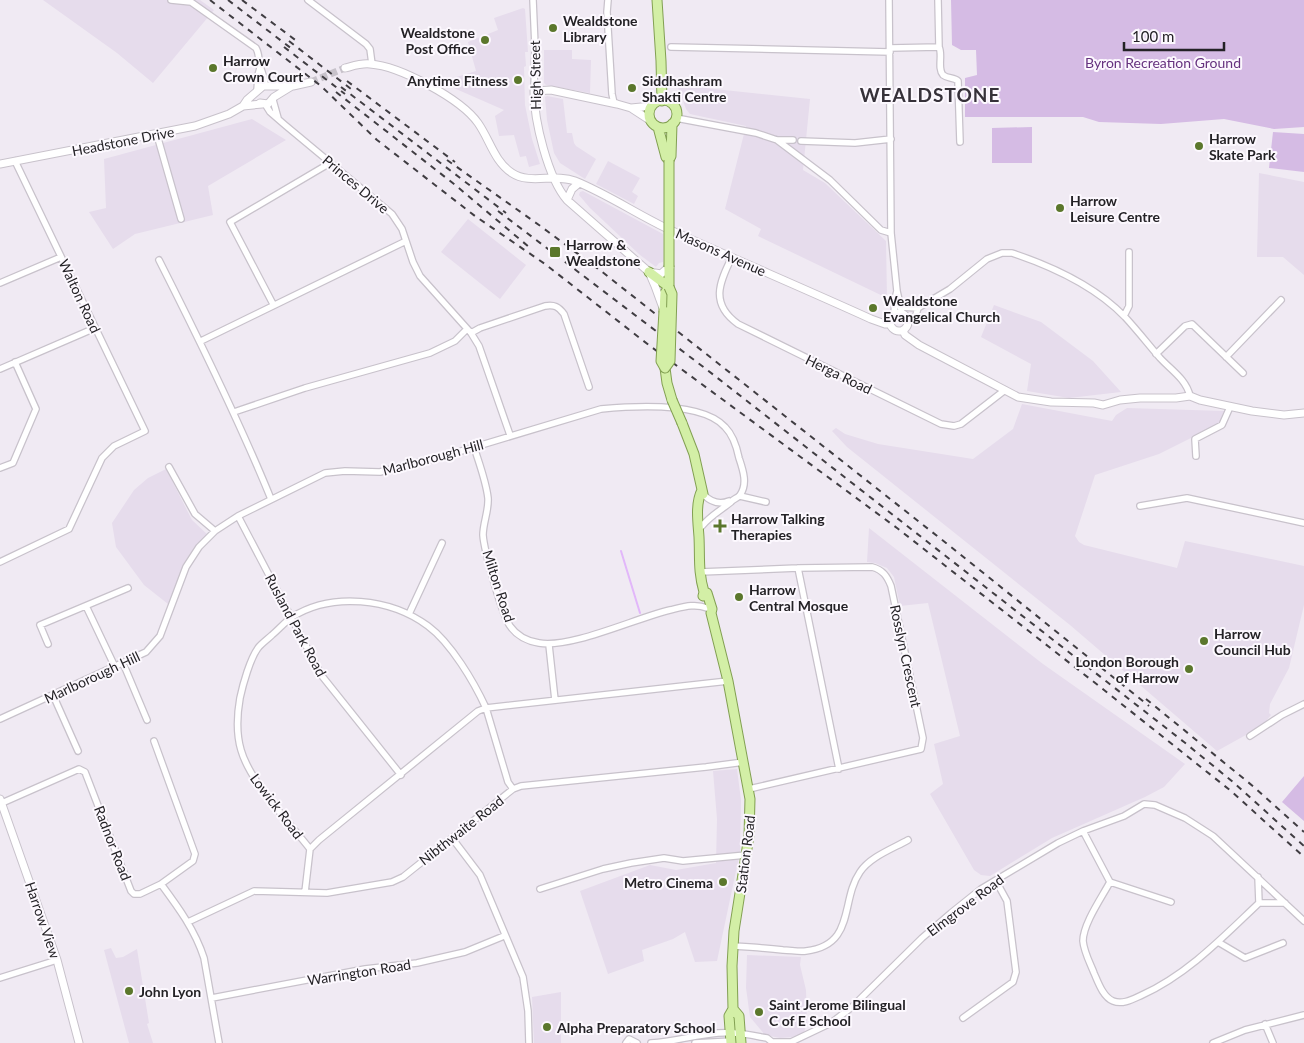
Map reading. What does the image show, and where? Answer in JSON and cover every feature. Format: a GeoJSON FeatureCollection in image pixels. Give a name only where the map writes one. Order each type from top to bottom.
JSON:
{"type":"FeatureCollection","features":[{"type":"Feature","properties":{"kind":"main road"},"geometry":{"type":"LineString","coordinates":[[657,0],[662,100]]}},
{"type":"Feature","properties":{"kind":"main road"},"geometry":{"type":"LineString","coordinates":[[665,368],[670,361],[672,294],[669,287],[669,160],[671,156],[654,124],[649,112],[652,106],[662,100],[667,101],[676,109],[668,150]]}},
{"type":"Feature","properties":{"kind":"main road"},"geometry":{"type":"LineString","coordinates":[[654,124],[666,128],[674,121]]}},
{"type":"Feature","properties":{"kind":"main road"},"geometry":{"type":"LineString","coordinates":[[652,276],[669,287]]}},
{"type":"Feature","properties":{"kind":"main road"},"geometry":{"type":"LineString","coordinates":[[669,287],[665,293],[661,361],[665,368],[666,383],[672,400],[694,454],[703,493]]}},
{"type":"Feature","properties":{"kind":"main road","name":"Station Road"},"geometry":{"type":"LineString","coordinates":[[699,538],[702,526],[703,493]]}},
{"type":"Feature","properties":{"kind":"main road","name":"Station Road"},"geometry":{"type":"LineString","coordinates":[[703,493],[699,495],[700,572],[704,594],[707,593],[712,609],[709,610],[728,681],[744,762],[750,810],[732,966],[734,1009],[739,1016],[741,1041]]}},
{"type":"Feature","properties":{"kind":"main road","name":"Station Road"},"geometry":{"type":"LineString","coordinates":[[731,1039],[729,1016],[734,1009]]}},
{"type":"Feature","properties":{"kind":"street"},"geometry":{"type":"LineString","coordinates":[[171,0],[191,2],[256,48],[266,86]]}},
{"type":"Feature","properties":{"kind":"street"},"geometry":{"type":"LineString","coordinates":[[308,0],[370,49],[372,64],[357,64],[345,68]]}},
{"type":"Feature","properties":{"kind":"street","name":"High Street"},"geometry":{"type":"LineString","coordinates":[[533,0],[536,114],[553,178],[567,200],[652,276]]}},
{"type":"Feature","properties":{"kind":"street"},"geometry":{"type":"LineString","coordinates":[[608,0],[607,12],[614,103]]}},
{"type":"Feature","properties":{"kind":"street"},"geometry":{"type":"LineString","coordinates":[[888,0],[892,139],[892,233],[899,311]]}},
{"type":"Feature","properties":{"kind":"street"},"geometry":{"type":"LineString","coordinates":[[938,0],[939,47],[942,52],[941,69],[943,74],[958,81],[960,142]]}},
{"type":"Feature","properties":{"kind":"street"},"geometry":{"type":"LineString","coordinates":[[671,47],[890,50],[939,47]]}},
{"type":"Feature","properties":{"kind":"street","name":"Masons Avenue"},"geometry":{"type":"LineString","coordinates":[[372,64],[388,68],[438,90],[460,105],[479,124],[496,158],[512,173],[524,178],[553,178],[579,183],[665,227],[871,319],[890,324]]}},
{"type":"Feature","properties":{"kind":"street"},"geometry":{"type":"LineString","coordinates":[[260,68],[257,77],[256,99],[264,104],[293,86]]}},
{"type":"Feature","properties":{"kind":"street"},"geometry":{"type":"LineString","coordinates":[[256,92],[261,87],[266,86],[293,86],[311,82]]}},
{"type":"Feature","properties":{"kind":"street"},"geometry":{"type":"LineString","coordinates":[[266,86],[272,89],[278,118]]}},
{"type":"Feature","properties":{"kind":"street"},"geometry":{"type":"LineString","coordinates":[[534,92],[551,90],[614,103],[631,108],[654,124]]}},
{"type":"Feature","properties":{"kind":"street","name":"Headstone Drive"},"geometry":{"type":"LineString","coordinates":[[244,106],[247,100],[256,92]]}},
{"type":"Feature","properties":{"kind":"street","name":"Headstone Drive"},"geometry":{"type":"LineString","coordinates":[[0,164],[195,126],[229,114],[244,106],[264,104]]}},
{"type":"Feature","properties":{"kind":"street","name":"Princes Drive"},"geometry":{"type":"LineString","coordinates":[[264,104],[284,125],[392,214],[402,229],[413,262],[420,276],[469,331],[479,346],[510,435]]}},
{"type":"Feature","properties":{"kind":"street"},"geometry":{"type":"LineString","coordinates":[[631,108],[652,106]]}},
{"type":"Feature","properties":{"kind":"street"},"geometry":{"type":"LineString","coordinates":[[674,121],[756,133],[777,140],[793,140]]}},
{"type":"Feature","properties":{"kind":"street"},"geometry":{"type":"LineString","coordinates":[[158,134],[182,219]]}},
{"type":"Feature","properties":{"kind":"street"},"geometry":{"type":"LineString","coordinates":[[801,141],[855,143],[892,139]]}},
{"type":"Feature","properties":{"kind":"street"},"geometry":{"type":"LineString","coordinates":[[777,140],[830,180],[881,230],[892,233]]}},
{"type":"Feature","properties":{"kind":"street","name":"Walton Road"},"geometry":{"type":"LineString","coordinates":[[0,562],[69,529],[102,458],[114,446],[145,431],[15,162]]}},
{"type":"Feature","properties":{"kind":"street"},"geometry":{"type":"LineString","coordinates":[[273,304],[230,222],[330,163]]}},
{"type":"Feature","properties":{"kind":"street"},"geometry":{"type":"LineString","coordinates":[[567,200],[572,189],[579,183]]}},
{"type":"Feature","properties":{"kind":"street"},"geometry":{"type":"LineString","coordinates":[[200,341],[406,241]]}},
{"type":"Feature","properties":{"kind":"street"},"geometry":{"type":"LineString","coordinates":[[1124,316],[1129,306],[1129,252]]}},
{"type":"Feature","properties":{"kind":"street"},"geometry":{"type":"LineString","coordinates":[[903,330],[895,330],[890,324],[890,318],[899,311],[918,308],[950,289],[978,264],[996,255],[1008,253],[1068,276],[1085,286],[1124,316],[1156,354],[1187,385],[1190,396]]}},
{"type":"Feature","properties":{"kind":"street"},"geometry":{"type":"LineString","coordinates":[[0,283],[61,257]]}},
{"type":"Feature","properties":{"kind":"street","name":"Herga Road"},"geometry":{"type":"LineString","coordinates":[[732,257],[722,277],[719,292],[724,312],[731,319],[941,424],[954,426],[961,424],[1005,390]]}},
{"type":"Feature","properties":{"kind":"street"},"geometry":{"type":"LineString","coordinates":[[159,260],[234,412],[272,500]]}},
{"type":"Feature","properties":{"kind":"street"},"geometry":{"type":"LineString","coordinates":[[664,311],[652,276],[661,274],[669,267]]}},
{"type":"Feature","properties":{"kind":"street"},"geometry":{"type":"LineString","coordinates":[[897,291],[894,299],[899,311],[906,317],[908,322]]}},
{"type":"Feature","properties":{"kind":"street"},"geometry":{"type":"LineString","coordinates":[[1226,357],[1281,300]]}},
{"type":"Feature","properties":{"kind":"street"},"geometry":{"type":"LineString","coordinates":[[234,412],[305,388],[430,353],[455,341],[469,331],[553,305],[564,314],[588,387]]}},
{"type":"Feature","properties":{"kind":"street"},"geometry":{"type":"LineString","coordinates":[[903,330],[917,313],[918,308]]}},
{"type":"Feature","properties":{"kind":"street"},"geometry":{"type":"LineString","coordinates":[[1156,354],[1185,326],[1192,324],[1243,373]]}},
{"type":"Feature","properties":{"kind":"street"},"geometry":{"type":"LineString","coordinates":[[0,369],[95,328]]}},
{"type":"Feature","properties":{"kind":"street"},"geometry":{"type":"LineString","coordinates":[[903,330],[905,335],[920,345],[1018,397],[1063,404],[1094,403],[1103,405],[1120,400],[1190,396],[1230,407],[1270,414],[1304,413]]}},
{"type":"Feature","properties":{"kind":"street"},"geometry":{"type":"LineString","coordinates":[[0,468],[14,463],[36,409],[15,362]]}},
{"type":"Feature","properties":{"kind":"street","name":"Marlborough Hill"},"geometry":{"type":"LineString","coordinates":[[0,719],[146,652],[160,636],[186,567],[199,546],[215,531],[238,516],[325,473],[345,471],[380,472],[601,409],[621,407],[659,408],[704,413],[726,427],[736,446],[744,475],[740,496]]}},
{"type":"Feature","properties":{"kind":"street"},"geometry":{"type":"LineString","coordinates":[[1196,456],[1195,439],[1222,425],[1230,407]]}},
{"type":"Feature","properties":{"kind":"street","name":"Milton Road"},"geometry":{"type":"LineString","coordinates":[[474,446],[488,499],[483,538],[504,612],[510,625],[518,635],[530,642],[549,645],[570,641],[654,614],[692,605],[704,594]]}},
{"type":"Feature","properties":{"kind":"street"},"geometry":{"type":"LineString","coordinates":[[169,467],[195,514],[215,531]]}},
{"type":"Feature","properties":{"kind":"street"},"geometry":{"type":"LineString","coordinates":[[703,493],[709,500],[719,503],[732,500]]}},
{"type":"Feature","properties":{"kind":"street"},"geometry":{"type":"LineString","coordinates":[[702,526],[732,500],[740,496],[766,502]]}},
{"type":"Feature","properties":{"kind":"street"},"geometry":{"type":"LineString","coordinates":[[1140,506],[1187,498],[1304,523]]}},
{"type":"Feature","properties":{"kind":"street","name":"Rusland Park Road"},"geometry":{"type":"LineString","coordinates":[[238,516],[322,676],[401,775]]}},
{"type":"Feature","properties":{"kind":"street"},"geometry":{"type":"LineString","coordinates":[[409,614],[442,543]]}},
{"type":"Feature","properties":{"kind":"street","name":"Rosslyn Crescent"},"geometry":{"type":"LineString","coordinates":[[700,572],[872,566],[886,575],[890,586],[923,738],[921,749],[748,789]]}},
{"type":"Feature","properties":{"kind":"street"},"geometry":{"type":"LineString","coordinates":[[798,568],[839,769]]}},
{"type":"Feature","properties":{"kind":"street"},"geometry":{"type":"LineString","coordinates":[[48,644],[40,625],[128,588]]}},
{"type":"Feature","properties":{"kind":"street","name":"Lowick Road"},"geometry":{"type":"LineString","coordinates":[[305,892],[310,849],[253,777],[241,750],[237,718],[243,681],[257,649],[292,618],[323,604],[354,601],[385,605],[409,614],[427,625],[442,637],[457,658],[486,708],[508,782],[513,789]]}},
{"type":"Feature","properties":{"kind":"street","name":"Milton Road"},"geometry":{"type":"LineString","coordinates":[[692,605],[709,610]]}},
{"type":"Feature","properties":{"kind":"street"},"geometry":{"type":"LineString","coordinates":[[86,606],[115,667]]}},
{"type":"Feature","properties":{"kind":"street"},"geometry":{"type":"LineString","coordinates":[[549,645],[555,700]]}},
{"type":"Feature","properties":{"kind":"street"},"geometry":{"type":"LineString","coordinates":[[123,663],[147,720]]}},
{"type":"Feature","properties":{"kind":"street"},"geometry":{"type":"LineString","coordinates":[[310,849],[478,711],[486,708],[728,681]]}},
{"type":"Feature","properties":{"kind":"street"},"geometry":{"type":"LineString","coordinates":[[53,695],[78,750]]}},
{"type":"Feature","properties":{"kind":"street"},"geometry":{"type":"LineString","coordinates":[[1250,736],[1282,715],[1304,704]]}},
{"type":"Feature","properties":{"kind":"street"},"geometry":{"type":"LineString","coordinates":[[154,741],[195,854],[193,861],[161,884],[188,922],[201,948],[219,1043]]}},
{"type":"Feature","properties":{"kind":"street","name":"Nibthwaite Road"},"geometry":{"type":"LineString","coordinates":[[188,922],[254,891],[327,893],[392,882],[403,877],[513,789],[534,784],[744,762]]}},
{"type":"Feature","properties":{"kind":"street","name":"Radnor Road"},"geometry":{"type":"LineString","coordinates":[[1,801],[79,770],[85,772],[131,891],[134,894],[140,894],[161,884]]}},
{"type":"Feature","properties":{"kind":"street","name":"Harrow View"},"geometry":{"type":"LineString","coordinates":[[1,801],[57,960],[79,1043]]}},
{"type":"Feature","properties":{"kind":"street","name":"Elmgrove Road"},"geometry":{"type":"LineString","coordinates":[[731,1039],[741,1041],[767,1038],[771,1042],[791,1042],[825,1028],[847,1012],[950,912],[1058,843],[1124,816],[1144,804],[1149,803],[1185,818],[1213,836],[1258,877]]}},
{"type":"Feature","properties":{"kind":"street"},"geometry":{"type":"LineString","coordinates":[[1084,831],[1110,882],[1171,902]]}},
{"type":"Feature","properties":{"kind":"street"},"geometry":{"type":"LineString","coordinates":[[452,838],[480,875],[504,936],[523,977],[528,1003],[529,1043]]}},
{"type":"Feature","properties":{"kind":"street"},"geometry":{"type":"LineString","coordinates":[[733,946],[806,951],[823,946],[836,937],[846,918],[853,884],[861,871],[870,862],[908,840]]}},
{"type":"Feature","properties":{"kind":"street"},"geometry":{"type":"LineString","coordinates":[[540,889],[604,869],[631,863],[664,858],[683,861],[746,855]]}},
{"type":"Feature","properties":{"kind":"street"},"geometry":{"type":"LineString","coordinates":[[1258,877],[1259,903]]}},
{"type":"Feature","properties":{"kind":"street"},"geometry":{"type":"LineString","coordinates":[[1258,877],[1304,921]]}},
{"type":"Feature","properties":{"kind":"street"},"geometry":{"type":"LineString","coordinates":[[962,1018],[1013,982],[1016,972],[1007,902],[996,881]]}},
{"type":"Feature","properties":{"kind":"street"},"geometry":{"type":"LineString","coordinates":[[1110,882],[1087,927],[1083,939],[1085,951],[1101,988],[1110,1000],[1119,1003],[1147,993],[1180,974],[1218,942],[1259,903],[1285,903]]}},
{"type":"Feature","properties":{"kind":"street","name":"Warrington Road"},"geometry":{"type":"LineString","coordinates":[[212,998],[365,969],[418,963],[465,952],[504,936]]}},
{"type":"Feature","properties":{"kind":"street"},"geometry":{"type":"LineString","coordinates":[[1218,942],[1244,958],[1283,943]]}},
{"type":"Feature","properties":{"kind":"street"},"geometry":{"type":"LineString","coordinates":[[0,978],[57,960]]}},
{"type":"Feature","properties":{"kind":"street"},"geometry":{"type":"LineString","coordinates":[[1213,1043],[1245,1030],[1304,1015]]}},
{"type":"Feature","properties":{"kind":"street"},"geometry":{"type":"LineString","coordinates":[[1265,1024],[1273,1043]]}},
{"type":"Feature","properties":{"kind":"street"},"geometry":{"type":"LineString","coordinates":[[651,1043],[669,1043],[680,1038],[715,1033],[731,1039]]}},
{"type":"Feature","properties":{"kind":"street"},"geometry":{"type":"LineString","coordinates":[[805,1036],[808,1043]]}},
{"type":"Feature","properties":{"kind":"street"},"geometry":{"type":"LineString","coordinates":[[626,1043],[629,1039],[635,1043]]}},
{"type":"Feature","properties":{"kind":"street"},"geometry":{"type":"LineString","coordinates":[[695,1043],[731,1039]]}},
{"type":"Feature","properties":{"kind":"shaded area"},"geometry":{"type":"Polygon","coordinates":[[[43,0],[200,0],[214,10],[153,83],[117,53],[43,0]]]}},
{"type":"Feature","properties":{"kind":"shaded area"},"geometry":{"type":"Polygon","coordinates":[[[523,8],[525,9],[528,52],[525,52],[526,66],[524,67],[525,105],[532,139],[540,164],[529,167],[526,156],[520,157],[514,135],[499,136],[495,116],[504,110],[440,82],[476,71],[468,42],[498,30],[494,18],[523,8]]]}},
{"type":"Feature","properties":{"kind":"shaded area"},"geometry":{"type":"Polygon","coordinates":[[[544,50],[572,50],[572,59],[591,60],[590,93],[546,85],[544,83],[544,50]]]}},
{"type":"Feature","properties":{"kind":"shaded area"},"geometry":{"type":"Polygon","coordinates":[[[677,85],[810,99],[803,170],[825,183],[886,241],[887,298],[758,236],[761,229],[725,209],[746,126],[690,114],[686,109],[677,85]]]}},
{"type":"Feature","properties":{"kind":"shaded area"},"geometry":{"type":"Polygon","coordinates":[[[545,97],[563,99],[567,133],[572,133],[576,146],[596,159],[585,179],[560,163],[554,153],[547,120],[545,97]]]}},
{"type":"Feature","properties":{"kind":"shaded area"},"geometry":{"type":"Polygon","coordinates":[[[252,119],[286,140],[208,186],[213,215],[135,234],[113,249],[89,212],[106,208],[104,159],[252,119]]]}},
{"type":"Feature","properties":{"kind":"shaded area"},"geometry":{"type":"Polygon","coordinates":[[[608,161],[640,178],[632,192],[638,196],[634,204],[596,184],[608,161]]]}},
{"type":"Feature","properties":{"kind":"shaded area"},"geometry":{"type":"Polygon","coordinates":[[[1259,173],[1304,182],[1304,275],[1283,257],[1257,257],[1259,173]]]}},
{"type":"Feature","properties":{"kind":"shaded area"},"geometry":{"type":"Polygon","coordinates":[[[583,191],[663,234],[663,262],[659,263],[656,267],[640,255],[590,208],[579,195],[583,191]]]}},
{"type":"Feature","properties":{"kind":"shaded area"},"geometry":{"type":"Polygon","coordinates":[[[468,219],[526,265],[500,299],[441,252],[468,219]]]}},
{"type":"Feature","properties":{"kind":"shaded area"},"geometry":{"type":"Polygon","coordinates":[[[994,305],[1041,322],[1093,361],[1121,392],[1069,398],[1027,391],[1031,364],[981,337],[994,305]]]}},
{"type":"Feature","properties":{"kind":"shaded area"},"geometry":{"type":"Polygon","coordinates":[[[1022,404],[1112,421],[1116,415],[1127,408],[1224,411],[1219,424],[1159,454],[1095,475],[1075,536],[1084,545],[1177,568],[1185,541],[1304,566],[1304,605],[1289,668],[1270,704],[1269,713],[1271,715],[1262,726],[1217,751],[1070,625],[847,447],[832,431],[836,428],[845,434],[878,444],[973,459],[1013,429],[1022,404]]]}},
{"type":"Feature","properties":{"kind":"shaded area"},"geometry":{"type":"Polygon","coordinates":[[[166,469],[192,520],[207,534],[185,567],[168,604],[144,585],[116,547],[112,523],[134,490],[148,478],[166,469]]]}},
{"type":"Feature","properties":{"kind":"shaded area"},"geometry":{"type":"Polygon","coordinates":[[[869,528],[1043,664],[1185,764],[1164,787],[1052,838],[990,876],[981,875],[974,870],[930,794],[943,784],[934,744],[960,736],[928,603],[900,606],[894,577],[887,568],[867,562],[869,528]]]}},
{"type":"Feature","properties":{"kind":"shaded area"},"geometry":{"type":"Polygon","coordinates":[[[737,769],[741,800],[740,852],[717,961],[695,962],[685,932],[673,939],[642,950],[644,961],[608,974],[580,891],[650,865],[676,870],[716,863],[717,819],[713,771],[737,769]]]}},
{"type":"Feature","properties":{"kind":"shaded area","name":"John Lyon"},"geometry":{"type":"Polygon","coordinates":[[[111,948],[116,958],[123,957],[137,949],[149,1023],[147,1024],[153,1043],[129,1043],[104,950],[111,948]]]}},
{"type":"Feature","properties":{"kind":"shaded area"},"geometry":{"type":"Polygon","coordinates":[[[747,955],[801,957],[800,965],[806,990],[807,1022],[804,1033],[780,1038],[765,1035],[750,1017],[746,988],[747,955]]]}},
{"type":"Feature","properties":{"kind":"shaded area","name":"Alpha Preparatory School"},"geometry":{"type":"Polygon","coordinates":[[[561,992],[561,1043],[534,1043],[532,997],[561,992]]]}},
{"type":"Feature","properties":{"kind":"green space","name":"Byron Recreation Ground"},"geometry":{"type":"Polygon","coordinates":[[[951,0],[1304,0],[1304,127],[1274,129],[1224,119],[1161,124],[1099,122],[1083,117],[965,117],[965,78],[977,75],[976,50],[961,50],[952,45],[951,0]]]}},
{"type":"Feature","properties":{"kind":"green space"},"geometry":{"type":"Polygon","coordinates":[[[1032,127],[1032,163],[992,163],[992,128],[1032,127]]]}},
{"type":"Feature","properties":{"kind":"green space"},"geometry":{"type":"Polygon","coordinates":[[[1273,132],[1304,134],[1304,172],[1269,168],[1273,132]]]}},
{"type":"Feature","properties":{"kind":"green space"},"geometry":{"type":"Polygon","coordinates":[[[1304,776],[1304,821],[1282,802],[1304,776]]]}},
{"type":"Feature","properties":{"kind":"waterway"},"geometry":{"type":"LineString","coordinates":[[621,551],[640,613]]}},
{"type":"Feature","properties":{"kind":"tunnel"},"geometry":{"type":"LineString","coordinates":[[311,82],[345,68]]}},
{"type":"Feature","properties":{"kind":"railway"},"geometry":{"type":"LineString","coordinates":[[210,0],[321,86],[377,140],[475,216],[545,264],[650,346],[897,528],[1099,686],[1231,791],[1304,857]]}},
{"type":"Feature","properties":{"kind":"railway"},"geometry":{"type":"LineString","coordinates":[[228,0],[292,49]]}},
{"type":"Feature","properties":{"kind":"railway"},"geometry":{"type":"LineString","coordinates":[[242,0],[298,42]]}},
{"type":"Feature","properties":{"kind":"railway"},"geometry":{"type":"LineString","coordinates":[[289,41],[351,89]]}},
{"type":"Feature","properties":{"kind":"railway"},"geometry":{"type":"LineString","coordinates":[[284,47],[345,94]]}},
{"type":"Feature","properties":{"kind":"railway"},"geometry":{"type":"LineString","coordinates":[[347,81],[455,162]]}},
{"type":"Feature","properties":{"kind":"railway"},"geometry":{"type":"LineString","coordinates":[[341,87],[506,213]]}},
{"type":"Feature","properties":{"kind":"railway"},"geometry":{"type":"LineString","coordinates":[[336,92],[454,184],[529,247]]}},
{"type":"Feature","properties":{"kind":"railway"},"geometry":{"type":"LineString","coordinates":[[447,160],[601,271],[1149,706]]}},
{"type":"Feature","properties":{"kind":"railway"},"geometry":{"type":"LineString","coordinates":[[498,211],[706,369],[1184,742],[1233,782],[1304,846]]}},
{"type":"Feature","properties":{"kind":"railway"},"geometry":{"type":"LineString","coordinates":[[1146,699],[1254,787],[1304,832]]}},
{"type":"Feature","properties":{"kind":"place","name":"Wealdstone Library"},"geometry":{"type":"Point","coordinates":[553,28]}},
{"type":"Feature","properties":{"kind":"place","name":"Wealdstone Post Office"},"geometry":{"type":"Point","coordinates":[485,40]}},
{"type":"Feature","properties":{"kind":"place","name":"Harrow Crown Court"},"geometry":{"type":"Point","coordinates":[213,68]}},
{"type":"Feature","properties":{"kind":"place","name":"Anytime Fitness"},"geometry":{"type":"Point","coordinates":[518,80]}},
{"type":"Feature","properties":{"kind":"place","name":"Siddhashram Shakti Centre"},"geometry":{"type":"Point","coordinates":[632,88]}},
{"type":"Feature","properties":{"kind":"place","name":"Harrow Skate Park"},"geometry":{"type":"Point","coordinates":[1199,146]}},
{"type":"Feature","properties":{"kind":"place","name":"Harrow Leisure Centre"},"geometry":{"type":"Point","coordinates":[1060,208]}},
{"type":"Feature","properties":{"kind":"place","name":"Harrow & Wealdstone"},"geometry":{"type":"Point","coordinates":[555,252]}},
{"type":"Feature","properties":{"kind":"place","name":"Wealdstone Evangelical Church"},"geometry":{"type":"Point","coordinates":[873,308]}},
{"type":"Feature","properties":{"kind":"place","name":"Harrow Talking Therapies"},"geometry":{"type":"Point","coordinates":[720,526]}},
{"type":"Feature","properties":{"kind":"place","name":"Harrow Central Mosque"},"geometry":{"type":"Point","coordinates":[739,597]}},
{"type":"Feature","properties":{"kind":"place","name":"Harrow Council Hub"},"geometry":{"type":"Point","coordinates":[1204,641]}},
{"type":"Feature","properties":{"kind":"place","name":"London Borough of Harrow"},"geometry":{"type":"Point","coordinates":[1189,669]}},
{"type":"Feature","properties":{"kind":"place","name":"Metro Cinema"},"geometry":{"type":"Point","coordinates":[723,882]}},
{"type":"Feature","properties":{"kind":"place","name":"John Lyon"},"geometry":{"type":"Point","coordinates":[129,991]}},
{"type":"Feature","properties":{"kind":"place","name":"Saint Jerome Bilingual C of E School"},"geometry":{"type":"Point","coordinates":[759,1012]}},
{"type":"Feature","properties":{"kind":"place","name":"Alpha Preparatory School"},"geometry":{"type":"Point","coordinates":[547,1027]}},
{"type":"Feature","properties":{"kind":"district","name":"WEALDSTONE"},"geometry":{"type":"Point","coordinates":[930,94]}}]}
